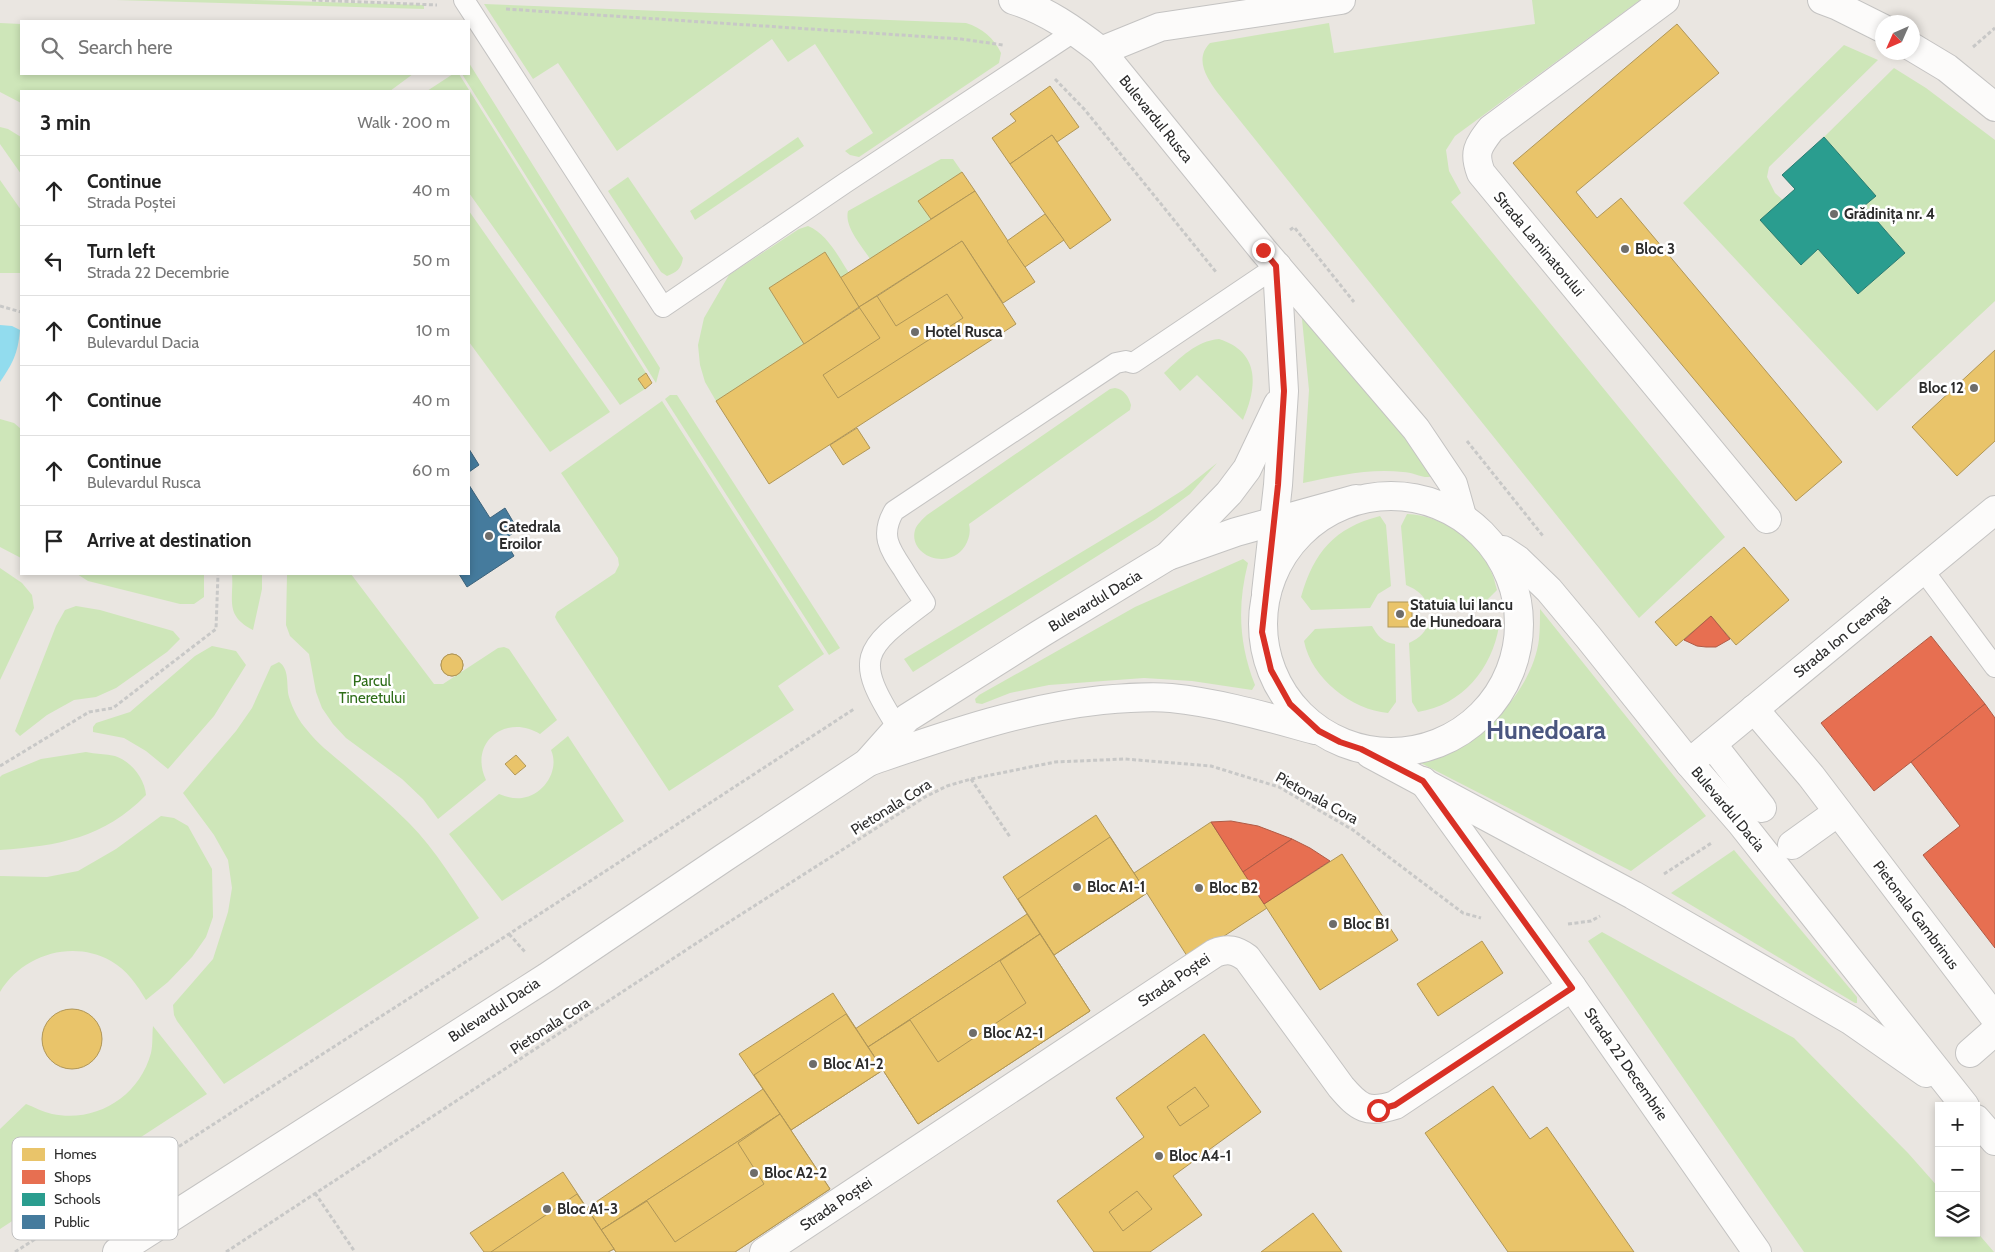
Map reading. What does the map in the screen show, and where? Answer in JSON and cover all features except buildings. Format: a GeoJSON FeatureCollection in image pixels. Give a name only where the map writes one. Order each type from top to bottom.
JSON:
{"type":"FeatureCollection","features":[{"type":"Feature","properties":{"kind":"street","name":"Bulevardul Rusca"},"geometry":{"type":"LineString","coordinates":[[1013,0],[1048,15],[1075,31],[1101,51],[1276,266],[1416,429],[1453,484],[1462,516]]}},
{"type":"Feature","properties":{"kind":"street"},"geometry":{"type":"LineString","coordinates":[[1101,51],[1160,27],[1341,0]]}},
{"type":"Feature","properties":{"kind":"street","name":"Strada Laminatorului"},"geometry":{"type":"LineString","coordinates":[[1665,0],[1491,129],[1479,145],[1476,160],[1481,173],[1766,519]]}},
{"type":"Feature","properties":{"kind":"street"},"geometry":{"type":"LineString","coordinates":[[1822,0],[1875,24]]}},
{"type":"Feature","properties":{"kind":"street"},"geometry":{"type":"LineString","coordinates":[[1920,51],[1947,68],[1995,107]]}},
{"type":"Feature","properties":{"kind":"street"},"geometry":{"type":"LineString","coordinates":[[1266,593],[1278,561],[1298,534],[1325,513],[1356,499],[1383,495],[1410,496],[1437,503],[1462,516],[1486,536],[1510,571],[1519,603],[1520,634],[1512,670],[1494,703],[1467,729],[1434,746],[1398,752],[1361,749],[1340,742],[1319,731],[1290,704],[1271,670],[1262,632],[1266,593],[1278,485],[1284,391],[1276,266]]}},
{"type":"Feature","properties":{"kind":"street"},"geometry":{"type":"LineString","coordinates":[[1168,556],[1229,493],[1247,469],[1284,391]]}},
{"type":"Feature","properties":{"kind":"street","name":"Bulevardul Dacia"},"geometry":{"type":"LineString","coordinates":[[178,1213],[547,977],[867,763],[907,718],[1168,556],[1236,532],[1356,499]]}},
{"type":"Feature","properties":{"kind":"street","name":"Strada Ion Creangă"},"geometry":{"type":"LineString","coordinates":[[1689,763],[1995,510]]}},
{"type":"Feature","properties":{"kind":"street","name":"Bulevardul Dacia"},"geometry":{"type":"LineString","coordinates":[[1486,536],[1518,560],[1549,590],[1689,763],[1751,816],[1960,1100]]}},
{"type":"Feature","properties":{"kind":"street","name":"Bulevardul Dacia"},"geometry":{"type":"LineString","coordinates":[[867,763],[966,729],[1018,714],[1074,703],[1125,698],[1169,698],[1229,706],[1319,731]]}},
{"type":"Feature","properties":{"kind":"street","name":"Pietonala Gambrinus"},"geometry":{"type":"LineString","coordinates":[[1754,709],[1811,776],[1995,1018]]}},
{"type":"Feature","properties":{"kind":"street"},"geometry":{"type":"LineString","coordinates":[[1712,744],[1751,816]]}},
{"type":"Feature","properties":{"kind":"street","name":"Bulevardul Dacia"},"geometry":{"type":"LineString","coordinates":[[1361,749],[1633,895],[1850,1020],[1900,1053],[1960,1100]]}},
{"type":"Feature","properties":{"kind":"street","name":"Strada 22 Decembrie"},"geometry":{"type":"LineString","coordinates":[[1423,781],[1572,988],[1757,1252]]}},
{"type":"Feature","properties":{"kind":"street"},"geometry":{"type":"LineString","coordinates":[[1792,845],[1838,812]]}},
{"type":"Feature","properties":{"kind":"street","name":"Strada Poștei"},"geometry":{"type":"LineString","coordinates":[[764,1252],[1206,958],[1225,949],[1238,951],[1247,958],[1340,1087],[1354,1102],[1364,1108],[1378,1110],[1395,1105],[1572,988]]}},
{"type":"Feature","properties":{"kind":"street"},"geometry":{"type":"LineString","coordinates":[[1970,1053],[1995,1031]]}},
{"type":"Feature","properties":{"kind":"street"},"geometry":{"type":"LineString","coordinates":[[1980,1124],[1995,1141]]}},
{"type":"Feature","properties":{"kind":"street","name":"Bulevardul Dacia"},"geometry":{"type":"LineString","coordinates":[[117,1252],[136,1240]]}},
{"type":"Feature","properties":{"kind":"lane"},"geometry":{"type":"LineString","coordinates":[[466,3],[663,307],[845,183],[1075,31]]}},
{"type":"Feature","properties":{"kind":"lane"},"geometry":{"type":"LineString","coordinates":[[898,728],[876,694],[870,677],[869,658],[875,645],[893,627],[925,603],[890,549],[886,536],[888,522],[894,511],[1116,363],[1126,361],[1133,363],[1276,266]]}},
{"type":"Feature","properties":{"kind":"lane"},"geometry":{"type":"LineString","coordinates":[[1923,570],[1995,667]]}},
{"type":"Feature","properties":{"kind":"path"},"geometry":{"type":"LineString","coordinates":[[312,0],[466,3],[998,43],[1034,58],[1085,110],[1221,278]]}},
{"type":"Feature","properties":{"kind":"path"},"geometry":{"type":"LineString","coordinates":[[0,306],[20,312]]}},
{"type":"Feature","properties":{"kind":"path"},"geometry":{"type":"LineString","coordinates":[[0,766],[88,712],[113,708],[216,630],[218,575]]}},
{"type":"Feature","properties":{"kind":"path"},"geometry":{"type":"LineString","coordinates":[[178,1147],[876,694]]}},
{"type":"Feature","properties":{"kind":"path","name":"Pietonala Cora"},"geometry":{"type":"LineString","coordinates":[[226,1252],[715,931],[924,797],[948,786],[971,779],[1055,762],[1124,759],[1211,766],[1287,792],[1353,830],[1463,913],[1482,918]]}},
{"type":"Feature","properties":{"kind":"path"},"geometry":{"type":"LineString","coordinates":[[971,779],[1010,837]]}},
{"type":"Feature","properties":{"kind":"path"},"geometry":{"type":"LineString","coordinates":[[1565,925],[1591,921],[1751,816]]}},
{"type":"Feature","properties":{"kind":"path"},"geometry":{"type":"LineString","coordinates":[[315,1193],[355,1252]]}},
{"type":"Feature","properties":{"kind":"path"},"geometry":{"type":"LineString","coordinates":[[15,1252],[34,1240]]}},
{"type":"Feature","properties":{"kind":"green space"},"geometry":{"type":"Polygon","coordinates":[[[116,0],[251,0],[424,5],[424,9],[116,0]]]}},
{"type":"Feature","properties":{"kind":"green space"},"geometry":{"type":"Polygon","coordinates":[[[1532,0],[1640,0],[1455,136],[1446,150],[1449,171],[1461,193],[1451,202],[1725,537],[1639,618],[1217,92],[1209,81],[1204,68],[1203,55],[1210,43],[1329,23],[1334,53],[1535,24],[1532,0]]]}},
{"type":"Feature","properties":{"kind":"green space"},"geometry":{"type":"Polygon","coordinates":[[[484,4],[966,23],[987,34],[1001,53],[999,63],[859,157],[850,155],[845,151],[873,133],[815,44],[788,62],[772,39],[617,151],[558,63],[533,79],[484,4]]]}},
{"type":"Feature","properties":{"kind":"green space"},"geometry":{"type":"Polygon","coordinates":[[[0,23],[20,24],[20,75],[412,75],[391,90],[20,90],[20,102],[0,92],[0,23]]]}},
{"type":"Feature","properties":{"kind":"green space"},"geometry":{"type":"Polygon","coordinates":[[[1844,45],[1878,60],[1769,167],[1767,177],[1775,193],[1783,200],[1801,265],[1818,249],[1858,294],[1905,253],[1864,206],[1875,196],[1824,137],[1894,68],[1926,88],[1995,140],[1995,301],[1877,411],[1683,203],[1844,45]]]}},
{"type":"Feature","properties":{"kind":"green space"},"geometry":{"type":"Polygon","coordinates":[[[470,65],[660,368],[656,383],[463,75],[470,75],[470,65]]]}},
{"type":"Feature","properties":{"kind":"green space"},"geometry":{"type":"Polygon","coordinates":[[[451,75],[460,75],[469,90],[429,90],[451,75]]]}},
{"type":"Feature","properties":{"kind":"green space"},"geometry":{"type":"Polygon","coordinates":[[[470,92],[646,373],[638,379],[645,389],[620,405],[470,194],[470,92]]]}},
{"type":"Feature","properties":{"kind":"green space"},"geometry":{"type":"Polygon","coordinates":[[[0,127],[8,129],[20,136],[20,173],[0,144],[0,127]]]}},
{"type":"Feature","properties":{"kind":"green space"},"geometry":{"type":"Polygon","coordinates":[[[798,137],[804,146],[695,220],[690,211],[798,137]]]}},
{"type":"Feature","properties":{"kind":"green space"},"geometry":{"type":"Polygon","coordinates":[[[941,159],[953,159],[962,172],[919,201],[931,219],[870,259],[851,230],[847,217],[848,211],[941,159]]]}},
{"type":"Feature","properties":{"kind":"green space"},"geometry":{"type":"Polygon","coordinates":[[[628,177],[683,258],[678,270],[667,276],[661,272],[608,191],[628,177]]]}},
{"type":"Feature","properties":{"kind":"green space"},"geometry":{"type":"Polygon","coordinates":[[[0,180],[20,209],[20,273],[0,273],[0,180]]]}},
{"type":"Feature","properties":{"kind":"green space"},"geometry":{"type":"Polygon","coordinates":[[[470,212],[610,412],[550,452],[470,343],[470,212]]]}},
{"type":"Feature","properties":{"kind":"green space"},"geometry":{"type":"Polygon","coordinates":[[[808,226],[821,234],[849,273],[840,278],[825,252],[769,288],[804,344],[716,401],[705,382],[700,365],[698,345],[704,318],[729,275],[799,229],[808,226]]]}},
{"type":"Feature","properties":{"kind":"green space"},"geometry":{"type":"Polygon","coordinates":[[[1301,309],[1436,472],[1433,476],[1426,477],[1407,472],[1378,471],[1353,473],[1303,483],[1309,390],[1301,309]]]}},
{"type":"Feature","properties":{"kind":"green space"},"geometry":{"type":"Polygon","coordinates":[[[1219,339],[1242,352],[1249,361],[1253,383],[1243,420],[1197,375],[1180,391],[1164,373],[1182,356],[1196,347],[1211,340],[1219,339]]]}},
{"type":"Feature","properties":{"kind":"green space"},"geometry":{"type":"Polygon","coordinates":[[[1110,389],[1121,390],[1127,396],[1131,405],[1130,410],[969,524],[970,533],[968,541],[958,554],[940,559],[923,553],[917,547],[914,539],[915,530],[927,515],[1110,389]]]}},
{"type":"Feature","properties":{"kind":"green space"},"geometry":{"type":"Polygon","coordinates":[[[670,395],[677,395],[840,648],[829,655],[665,399],[670,395]]]}},
{"type":"Feature","properties":{"kind":"green space"},"geometry":{"type":"Polygon","coordinates":[[[662,401],[824,654],[778,686],[794,710],[669,791],[555,617],[557,612],[615,573],[619,565],[618,558],[561,473],[662,401]]]}},
{"type":"Feature","properties":{"kind":"green space"},"geometry":{"type":"Polygon","coordinates":[[[0,419],[14,423],[20,428],[20,557],[0,547],[0,419]]]}},
{"type":"Feature","properties":{"kind":"green space"},"geometry":{"type":"Polygon","coordinates":[[[1217,463],[1190,494],[1156,519],[913,672],[904,659],[1150,511],[1183,490],[1217,463]]]}},
{"type":"Feature","properties":{"kind":"green space"},"geometry":{"type":"Polygon","coordinates":[[[1407,514],[1433,519],[1457,531],[1477,549],[1485,560],[1492,573],[1497,590],[1485,602],[1429,606],[1420,593],[1406,585],[1401,526],[1407,514]]]}},
{"type":"Feature","properties":{"kind":"green space"},"geometry":{"type":"Polygon","coordinates":[[[1380,516],[1386,525],[1391,586],[1378,594],[1370,608],[1311,610],[1301,597],[1312,567],[1328,544],[1350,527],[1380,516]]]}},
{"type":"Feature","properties":{"kind":"green space"},"geometry":{"type":"Polygon","coordinates":[[[1243,559],[1248,563],[1242,594],[1241,625],[1246,655],[1255,685],[1252,690],[1192,681],[1144,678],[1049,685],[1010,693],[982,704],[976,703],[975,699],[979,695],[1135,607],[1243,559]]]}},
{"type":"Feature","properties":{"kind":"green space"},"geometry":{"type":"Polygon","coordinates":[[[0,568],[22,583],[32,595],[34,608],[0,680],[0,568]]]}},
{"type":"Feature","properties":{"kind":"green space"},"geometry":{"type":"Polygon","coordinates":[[[79,575],[204,575],[204,597],[194,604],[180,604],[88,581],[79,575]]]}},
{"type":"Feature","properties":{"kind":"green space"},"geometry":{"type":"Polygon","coordinates":[[[232,575],[262,575],[262,589],[253,630],[238,619],[234,613],[232,575]]]}},
{"type":"Feature","properties":{"kind":"green space","name":"Parcul Tineretului"},"geometry":{"type":"Polygon","coordinates":[[[287,575],[352,575],[434,684],[443,684],[498,648],[504,647],[509,649],[557,720],[540,734],[527,728],[515,727],[504,729],[494,735],[486,743],[482,754],[482,766],[486,780],[438,819],[423,799],[402,779],[346,738],[333,724],[322,708],[316,692],[309,654],[290,636],[286,625],[287,575]]]}},
{"type":"Feature","properties":{"kind":"green space"},"geometry":{"type":"Polygon","coordinates":[[[76,606],[100,610],[173,631],[180,639],[167,652],[116,688],[96,697],[74,700],[47,715],[20,736],[15,731],[56,626],[65,610],[76,606]]]}},
{"type":"Feature","properties":{"kind":"green space"},"geometry":{"type":"Polygon","coordinates":[[[1540,609],[1706,816],[1631,871],[1409,757],[1449,749],[1469,739],[1497,717],[1510,703],[1529,672],[1536,656],[1540,628],[1540,609]]]}},
{"type":"Feature","properties":{"kind":"green space"},"geometry":{"type":"Polygon","coordinates":[[[1487,619],[1499,626],[1490,657],[1482,670],[1461,693],[1448,702],[1418,712],[1412,702],[1409,643],[1422,634],[1429,621],[1487,619]]]}},
{"type":"Feature","properties":{"kind":"green space"},"geometry":{"type":"Polygon","coordinates":[[[1372,626],[1381,638],[1395,644],[1396,702],[1388,713],[1374,711],[1361,706],[1335,690],[1315,667],[1308,655],[1304,641],[1315,629],[1372,626]]]}},
{"type":"Feature","properties":{"kind":"green space"},"geometry":{"type":"Polygon","coordinates":[[[212,646],[236,651],[246,665],[214,716],[168,769],[146,751],[124,738],[93,732],[93,727],[96,723],[130,712],[195,656],[212,646]]]}},
{"type":"Feature","properties":{"kind":"green space"},"geometry":{"type":"Polygon","coordinates":[[[279,662],[285,669],[288,693],[292,706],[304,727],[320,744],[409,823],[446,869],[479,918],[224,1084],[174,1015],[173,1005],[213,959],[228,912],[232,888],[228,860],[214,835],[183,793],[236,731],[252,708],[271,666],[279,662]]]}},
{"type":"Feature","properties":{"kind":"green space"},"geometry":{"type":"Polygon","coordinates":[[[568,736],[624,821],[502,901],[449,834],[499,794],[511,798],[522,798],[537,792],[543,787],[552,773],[553,758],[551,750],[568,736]]]}},
{"type":"Feature","properties":{"kind":"green space"},"geometry":{"type":"Polygon","coordinates":[[[86,752],[121,758],[136,771],[143,783],[146,795],[130,810],[114,821],[79,837],[41,846],[0,850],[0,777],[41,759],[86,752]]]}},
{"type":"Feature","properties":{"kind":"green space"},"geometry":{"type":"Polygon","coordinates":[[[161,816],[174,818],[188,826],[212,869],[213,917],[206,937],[192,957],[168,982],[146,1000],[131,978],[117,965],[96,954],[80,951],[49,954],[35,960],[21,968],[9,979],[0,992],[0,876],[47,877],[78,871],[116,849],[161,816]]]}},
{"type":"Feature","properties":{"kind":"green space"},"geometry":{"type":"Polygon","coordinates":[[[1734,850],[1857,997],[1857,1003],[1671,893],[1734,850]]]}},
{"type":"Feature","properties":{"kind":"green space"},"geometry":{"type":"Polygon","coordinates":[[[1602,932],[1794,1038],[1908,1153],[1935,1183],[1935,1237],[1980,1236],[1994,1252],[1804,1252],[1588,941],[1602,932]]]}},
{"type":"Feature","properties":{"kind":"green space"},"geometry":{"type":"Polygon","coordinates":[[[153,1026],[207,1094],[141,1137],[12,1137],[12,1221],[0,1229],[0,1129],[26,1104],[52,1114],[68,1116],[99,1110],[114,1103],[137,1082],[145,1069],[152,1050],[153,1026]]]}},
{"type":"Feature","properties":{"kind":"water"},"geometry":{"type":"Polygon","coordinates":[[[0,325],[12,326],[20,330],[14,357],[0,382],[0,325]]]}},
{"type":"Feature","properties":{"kind":"place","name":"Grădinița nr. 4"},"geometry":{"type":"Point","coordinates":[1834,214]}},
{"type":"Feature","properties":{"kind":"place","name":"Bloc 3"},"geometry":{"type":"Point","coordinates":[1625,249]}},
{"type":"Feature","properties":{"kind":"place","name":"Hotel Rusca"},"geometry":{"type":"Point","coordinates":[915,332]}},
{"type":"Feature","properties":{"kind":"place","name":"Bloc 12"},"geometry":{"type":"Point","coordinates":[1974,388]}},
{"type":"Feature","properties":{"kind":"place","name":"Catedrala Eroilor"},"geometry":{"type":"Point","coordinates":[489,536]}},
{"type":"Feature","properties":{"kind":"place","name":"Statuia lui Iancu de Hunedoara"},"geometry":{"type":"Point","coordinates":[1400,614]}},
{"type":"Feature","properties":{"kind":"place","name":"Bloc A1-1"},"geometry":{"type":"Point","coordinates":[1077,887]}},
{"type":"Feature","properties":{"kind":"place","name":"Bloc B2"},"geometry":{"type":"Point","coordinates":[1199,888]}},
{"type":"Feature","properties":{"kind":"place","name":"Bloc B1"},"geometry":{"type":"Point","coordinates":[1333,924]}},
{"type":"Feature","properties":{"kind":"place","name":"Bloc A2-1"},"geometry":{"type":"Point","coordinates":[973,1033]}},
{"type":"Feature","properties":{"kind":"place","name":"Bloc A1-2"},"geometry":{"type":"Point","coordinates":[813,1064]}},
{"type":"Feature","properties":{"kind":"place","name":"Bloc A4-1"},"geometry":{"type":"Point","coordinates":[1159,1156]}},
{"type":"Feature","properties":{"kind":"place","name":"Bloc A2-2"},"geometry":{"type":"Point","coordinates":[754,1173]}},
{"type":"Feature","properties":{"kind":"place","name":"Bloc A1-3"},"geometry":{"type":"Point","coordinates":[547,1209]}},
{"type":"Feature","properties":{"kind":"district","name":"Hunedoara"},"geometry":{"type":"Point","coordinates":[1546,730]}},
{"type":"Feature","properties":{"kind":"route"},"geometry":{"type":"LineString","coordinates":[[1263,250],[1276,266],[1282,336],[1284,391],[1278,485],[1262,632],[1271,670],[1290,704],[1319,731],[1340,742],[1361,749],[1423,781],[1572,988],[1395,1105],[1378,1110]]}}]}
